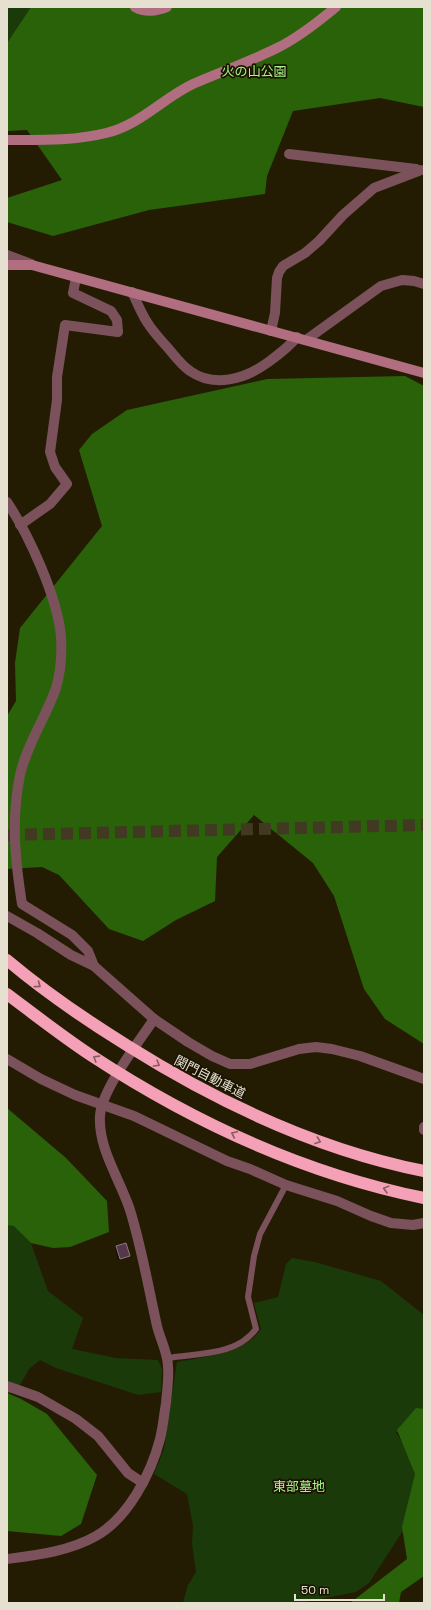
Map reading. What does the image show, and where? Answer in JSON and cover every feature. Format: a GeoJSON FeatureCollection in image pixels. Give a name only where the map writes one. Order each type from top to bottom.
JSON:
{"type":"FeatureCollection","features":[{"type":"Feature","properties":{"kind":"highway","name":"関門自動車道"},"geometry":{"type":"LineString","coordinates":[[7,960],[72,1010],[158,1065],[216,1097],[281,1127],[363,1157],[424,1171]]}},
{"type":"Feature","properties":{"kind":"highway"},"geometry":{"type":"LineString","coordinates":[[7,994],[92,1056],[143,1088],[200,1118],[270,1150],[355,1181],[424,1198]]}},
{"type":"Feature","properties":{"kind":"street"},"geometry":{"type":"LineString","coordinates":[[135,7],[140,10],[150,11],[167,7]]}},
{"type":"Feature","properties":{"kind":"street"},"geometry":{"type":"LineString","coordinates":[[7,140],[69,139],[108,132],[149,113],[173,96],[193,85],[278,48],[300,35],[336,7]]}},
{"type":"Feature","properties":{"kind":"street"},"geometry":{"type":"LineString","coordinates":[[289,154],[422,170]]}},
{"type":"Feature","properties":{"kind":"street"},"geometry":{"type":"LineString","coordinates":[[271,331],[275,313],[277,278],[283,266],[305,253],[319,241],[343,215],[374,188],[422,170]]}},
{"type":"Feature","properties":{"kind":"street"},"geometry":{"type":"LineString","coordinates":[[7,255],[32,265],[76,278],[132,292],[424,373]]}},
{"type":"Feature","properties":{"kind":"street"},"geometry":{"type":"LineString","coordinates":[[7,264],[32,265]]}},
{"type":"Feature","properties":{"kind":"street"},"geometry":{"type":"LineString","coordinates":[[20,525],[50,504],[67,484],[55,467],[50,452],[57,400],[57,377],[65,325],[118,332],[117,320],[112,311],[73,293],[76,278]]}},
{"type":"Feature","properties":{"kind":"street"},"geometry":{"type":"LineString","coordinates":[[132,292],[146,322],[183,365],[190,371],[207,378],[227,380],[248,375],[381,286],[390,282],[402,280],[424,284]]}},
{"type":"Feature","properties":{"kind":"street"},"geometry":{"type":"LineString","coordinates":[[7,502],[39,562],[53,601],[59,623],[61,655],[56,688],[28,751],[18,788],[14,838],[15,859],[22,904],[72,935],[88,951],[94,966]]}},
{"type":"Feature","properties":{"kind":"street"},"geometry":{"type":"LineString","coordinates":[[7,916],[71,955],[94,966],[154,1019],[200,1049],[230,1064],[250,1064],[299,1050],[316,1047],[332,1048],[360,1056],[424,1079]]}},
{"type":"Feature","properties":{"kind":"street"},"geometry":{"type":"LineString","coordinates":[[7,1559],[36,1555],[83,1543],[96,1537],[111,1526],[122,1516],[134,1500],[143,1483],[160,1440],[167,1391],[169,1369],[168,1358],[158,1327],[138,1238],[126,1198],[104,1146],[100,1118],[101,1105],[109,1088],[154,1019]]}},
{"type":"Feature","properties":{"kind":"street"},"geometry":{"type":"LineString","coordinates":[[7,1059],[41,1079],[101,1105],[134,1116],[227,1161],[250,1169],[286,1185],[337,1201],[371,1216],[391,1222],[413,1225],[424,1222]]}},
{"type":"Feature","properties":{"kind":"street"},"geometry":{"type":"LineString","coordinates":[[7,1386],[38,1397],[76,1419],[98,1436],[128,1473],[143,1483]]}},
{"type":"Feature","properties":{"kind":"lane"},"geometry":{"type":"LineString","coordinates":[[168,1358],[208,1354],[226,1349],[247,1338],[256,1329],[248,1297],[254,1256],[260,1234],[286,1185]]}},
{"type":"Feature","properties":{"kind":"green space"},"geometry":{"type":"Polygon","coordinates":[[[7,7],[31,7],[7,43],[7,7]]]}},
{"type":"Feature","properties":{"kind":"green space","name":"火の山公園"},"geometry":{"type":"Polygon","coordinates":[[[31,7],[424,7],[424,107],[380,98],[293,111],[267,176],[265,194],[149,210],[53,236],[7,222],[7,198],[62,180],[27,130],[7,131],[7,43],[31,7]]]}},
{"type":"Feature","properties":{"kind":"green space"},"geometry":{"type":"Polygon","coordinates":[[[405,376],[424,386],[424,1044],[385,1019],[364,989],[334,896],[313,863],[254,815],[217,857],[215,901],[176,920],[143,941],[109,929],[59,875],[42,867],[7,869],[7,716],[16,701],[15,663],[20,628],[102,526],[79,450],[92,434],[127,410],[267,379],[405,376]]]}},
{"type":"Feature","properties":{"kind":"green space"},"geometry":{"type":"Polygon","coordinates":[[[7,1108],[66,1158],[107,1201],[109,1232],[70,1247],[53,1248],[31,1243],[14,1226],[7,1225],[7,1108]]]}},
{"type":"Feature","properties":{"kind":"green space"},"geometry":{"type":"Polygon","coordinates":[[[7,1225],[14,1225],[31,1243],[48,1291],[83,1318],[72,1349],[116,1358],[158,1360],[162,1369],[161,1392],[138,1395],[56,1368],[40,1360],[29,1369],[16,1392],[7,1394],[7,1225]]]}},
{"type":"Feature","properties":{"kind":"green space","name":"東部墓地"},"geometry":{"type":"Polygon","coordinates":[[[292,1258],[315,1262],[381,1281],[424,1315],[424,1423],[396,1432],[424,1480],[410,1520],[369,1583],[356,1592],[300,1603],[183,1603],[188,1585],[196,1572],[192,1544],[193,1526],[187,1494],[154,1474],[164,1449],[177,1362],[223,1353],[245,1344],[254,1337],[261,1329],[254,1303],[278,1297],[286,1264],[292,1258]]]}},
{"type":"Feature","properties":{"kind":"green space"},"geometry":{"type":"Polygon","coordinates":[[[7,1393],[47,1414],[97,1475],[81,1524],[61,1536],[7,1531],[7,1393]]]}},
{"type":"Feature","properties":{"kind":"green space"},"geometry":{"type":"Polygon","coordinates":[[[416,1408],[424,1409],[424,1576],[401,1592],[399,1603],[350,1603],[407,1559],[402,1527],[415,1474],[397,1430],[416,1408]]]}},
{"type":"Feature","properties":{"kind":"building"},"geometry":{"type":"Polygon","coordinates":[[[126,1243],[130,1256],[120,1259],[116,1246],[126,1243]]]}},
{"type":"Feature","properties":{"kind":"tunnel"},"geometry":{"type":"LineString","coordinates":[[7,835],[424,825]]}}]}
